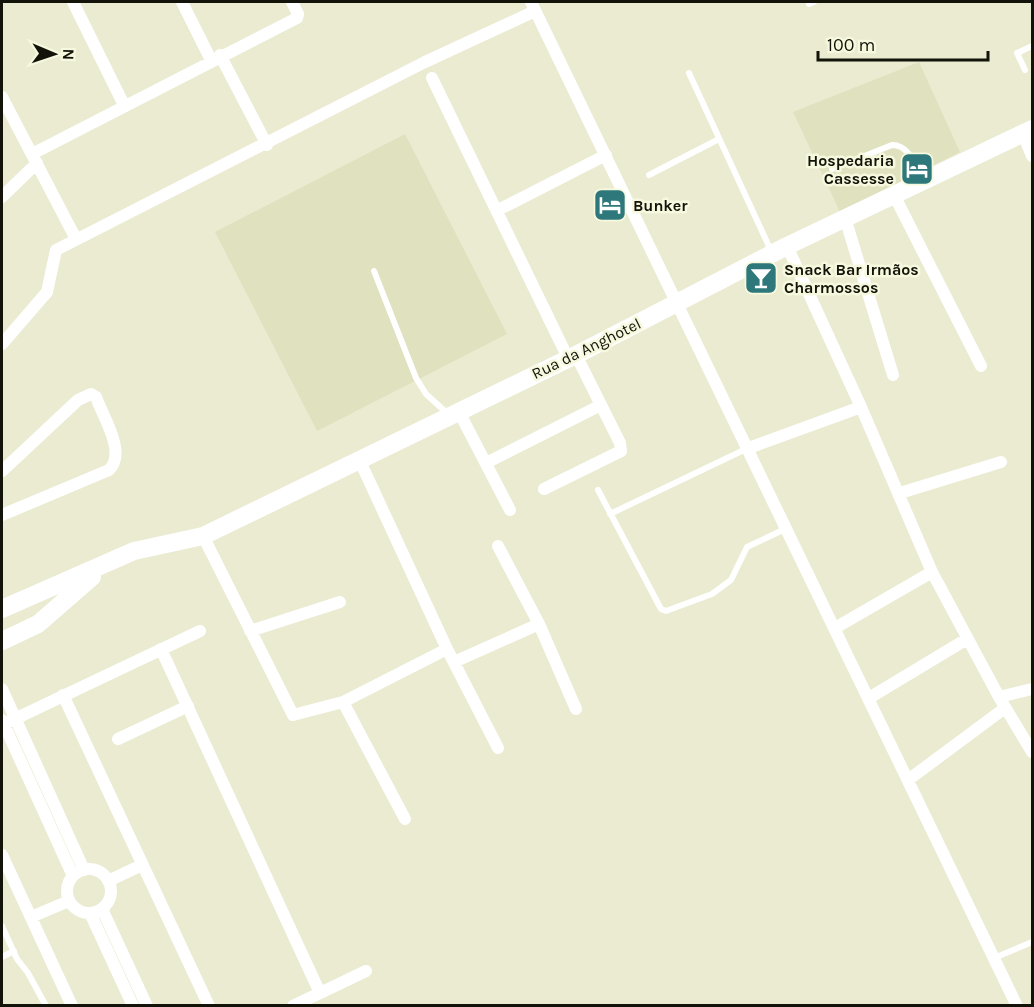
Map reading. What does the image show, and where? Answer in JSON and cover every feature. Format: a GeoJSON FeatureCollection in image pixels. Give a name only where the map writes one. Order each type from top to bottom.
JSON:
{"type":"FeatureCollection","features":[{"type":"Feature","properties":{"kind":"main road","name":"Rua da Anghotel"},"geometry":{"type":"LineString","coordinates":[[2,609],[134,551],[204,536],[453,412],[572,356],[779,250],[1028,131]]}},
{"type":"Feature","properties":{"kind":"main road","name":"Rua da Anghotel"},"geometry":{"type":"LineString","coordinates":[[2,641],[38,624],[87,580],[134,551]]}},
{"type":"Feature","properties":{"kind":"street"},"geometry":{"type":"LineString","coordinates":[[73,2],[124,105]]}},
{"type":"Feature","properties":{"kind":"street"},"geometry":{"type":"LineString","coordinates":[[182,2],[267,144]]}},
{"type":"Feature","properties":{"kind":"street"},"geometry":{"type":"LineString","coordinates":[[2,197],[34,158],[124,105],[297,18],[292,2]]}},
{"type":"Feature","properties":{"kind":"street"},"geometry":{"type":"LineString","coordinates":[[2,344],[47,292],[53,269],[52,257],[56,250],[533,6],[1017,1005]]}},
{"type":"Feature","properties":{"kind":"street"},"geometry":{"type":"LineString","coordinates":[[432,78],[572,356],[620,443],[621,451],[544,489]]}},
{"type":"Feature","properties":{"kind":"street"},"geometry":{"type":"LineString","coordinates":[[2,97],[75,239]]}},
{"type":"Feature","properties":{"kind":"street"},"geometry":{"type":"LineString","coordinates":[[1028,131],[1032,156]]}},
{"type":"Feature","properties":{"kind":"street"},"geometry":{"type":"LineString","coordinates":[[498,210],[606,155]]}},
{"type":"Feature","properties":{"kind":"street"},"geometry":{"type":"LineString","coordinates":[[894,195],[981,366]]}},
{"type":"Feature","properties":{"kind":"street"},"geometry":{"type":"LineString","coordinates":[[845,218],[893,375]]}},
{"type":"Feature","properties":{"kind":"street"},"geometry":{"type":"LineString","coordinates":[[779,250],[861,407],[900,493],[932,572],[1002,703],[1032,752]]}},
{"type":"Feature","properties":{"kind":"street"},"geometry":{"type":"LineString","coordinates":[[2,471],[78,400],[91,394],[96,398],[117,451],[114,465],[110,470],[2,515]]}},
{"type":"Feature","properties":{"kind":"street"},"geometry":{"type":"LineString","coordinates":[[486,463],[601,405]]}},
{"type":"Feature","properties":{"kind":"street"},"geometry":{"type":"LineString","coordinates":[[746,449],[861,407]]}},
{"type":"Feature","properties":{"kind":"street"},"geometry":{"type":"LineString","coordinates":[[453,412],[486,463],[510,510]]}},
{"type":"Feature","properties":{"kind":"street"},"geometry":{"type":"LineString","coordinates":[[359,459],[447,649],[498,748]]}},
{"type":"Feature","properties":{"kind":"street"},"geometry":{"type":"LineString","coordinates":[[900,493],[1001,462]]}},
{"type":"Feature","properties":{"kind":"street"},"geometry":{"type":"LineString","coordinates":[[204,536],[293,715],[299,716],[343,702],[447,649]]}},
{"type":"Feature","properties":{"kind":"street"},"geometry":{"type":"LineString","coordinates":[[498,546],[538,624],[576,709]]}},
{"type":"Feature","properties":{"kind":"street"},"geometry":{"type":"LineString","coordinates":[[835,628],[932,572]]}},
{"type":"Feature","properties":{"kind":"street"},"geometry":{"type":"LineString","coordinates":[[250,631],[340,602]]}},
{"type":"Feature","properties":{"kind":"street"},"geometry":{"type":"LineString","coordinates":[[454,662],[538,624]]}},
{"type":"Feature","properties":{"kind":"street"},"geometry":{"type":"LineString","coordinates":[[5,722],[200,632]]}},
{"type":"Feature","properties":{"kind":"street"},"geometry":{"type":"LineString","coordinates":[[869,698],[967,639]]}},
{"type":"Feature","properties":{"kind":"street"},"geometry":{"type":"LineString","coordinates":[[161,650],[320,993]]}},
{"type":"Feature","properties":{"kind":"street"},"geometry":{"type":"LineString","coordinates":[[2,689],[5,722],[79,873]]}},
{"type":"Feature","properties":{"kind":"street"},"geometry":{"type":"LineString","coordinates":[[908,780],[1002,703],[1032,689]]}},
{"type":"Feature","properties":{"kind":"street"},"geometry":{"type":"LineString","coordinates":[[63,695],[209,1005]]}},
{"type":"Feature","properties":{"kind":"street"},"geometry":{"type":"LineString","coordinates":[[343,702],[405,819]]}},
{"type":"Feature","properties":{"kind":"street"},"geometry":{"type":"LineString","coordinates":[[118,739],[188,706]]}},
{"type":"Feature","properties":{"kind":"street"},"geometry":{"type":"LineString","coordinates":[[2,855],[72,1005]]}},
{"type":"Feature","properties":{"kind":"street"},"geometry":{"type":"LineString","coordinates":[[108,881],[142,865]]}},
{"type":"Feature","properties":{"kind":"street"},"geometry":{"type":"LineString","coordinates":[[98,871],[108,881],[110,896],[96,911],[78,910],[69,901],[67,888],[79,873],[98,871]]}},
{"type":"Feature","properties":{"kind":"street"},"geometry":{"type":"LineString","coordinates":[[31,917],[69,901]]}},
{"type":"Feature","properties":{"kind":"street"},"geometry":{"type":"LineString","coordinates":[[96,911],[133,1005]]}},
{"type":"Feature","properties":{"kind":"street"},"geometry":{"type":"LineString","coordinates":[[96,911],[147,1005]]}},
{"type":"Feature","properties":{"kind":"street"},"geometry":{"type":"LineString","coordinates":[[293,1005],[366,971]]}},
{"type":"Feature","properties":{"kind":"lane"},"geometry":{"type":"LineString","coordinates":[[1025,70],[1017,53],[1032,46]]}},
{"type":"Feature","properties":{"kind":"lane"},"geometry":{"type":"LineString","coordinates":[[689,73],[719,139],[779,250]]}},
{"type":"Feature","properties":{"kind":"lane"},"geometry":{"type":"LineString","coordinates":[[649,175],[719,139]]}},
{"type":"Feature","properties":{"kind":"lane"},"geometry":{"type":"LineString","coordinates":[[832,170],[892,145],[900,145],[905,148],[924,181]]}},
{"type":"Feature","properties":{"kind":"lane"},"geometry":{"type":"LineString","coordinates":[[374,270],[416,378],[426,394],[453,412]]}},
{"type":"Feature","properties":{"kind":"lane"},"geometry":{"type":"LineString","coordinates":[[610,514],[746,449]]}},
{"type":"Feature","properties":{"kind":"lane"},"geometry":{"type":"LineString","coordinates":[[598,490],[662,609],[666,611],[672,611],[712,594],[736,574],[747,547],[786,528]]}},
{"type":"Feature","properties":{"kind":"lane"},"geometry":{"type":"LineString","coordinates":[[2,926],[46,1005]]}},
{"type":"Feature","properties":{"kind":"lane"},"geometry":{"type":"LineString","coordinates":[[994,958],[1032,942]]}},
{"type":"Feature","properties":{"kind":"lane"},"geometry":{"type":"LineString","coordinates":[[2,957],[14,951]]}},
{"type":"Feature","properties":{"kind":"shaded area"},"geometry":{"type":"Polygon","coordinates":[[[919,62],[960,152],[840,212],[793,112],[919,62]]]}},
{"type":"Feature","properties":{"kind":"shaded area"},"geometry":{"type":"Polygon","coordinates":[[[405,134],[507,334],[317,431],[215,232],[405,134]]]}},
{"type":"Feature","properties":{"kind":"place","name":"Hospedaria Cassesse"},"geometry":{"type":"Point","coordinates":[917,169]}},
{"type":"Feature","properties":{"kind":"place","name":"Bunker"},"geometry":{"type":"Point","coordinates":[610,205]}},
{"type":"Feature","properties":{"kind":"place","name":"Snack Bar Irmãos Charmossos"},"geometry":{"type":"Point","coordinates":[761,278]}}]}
